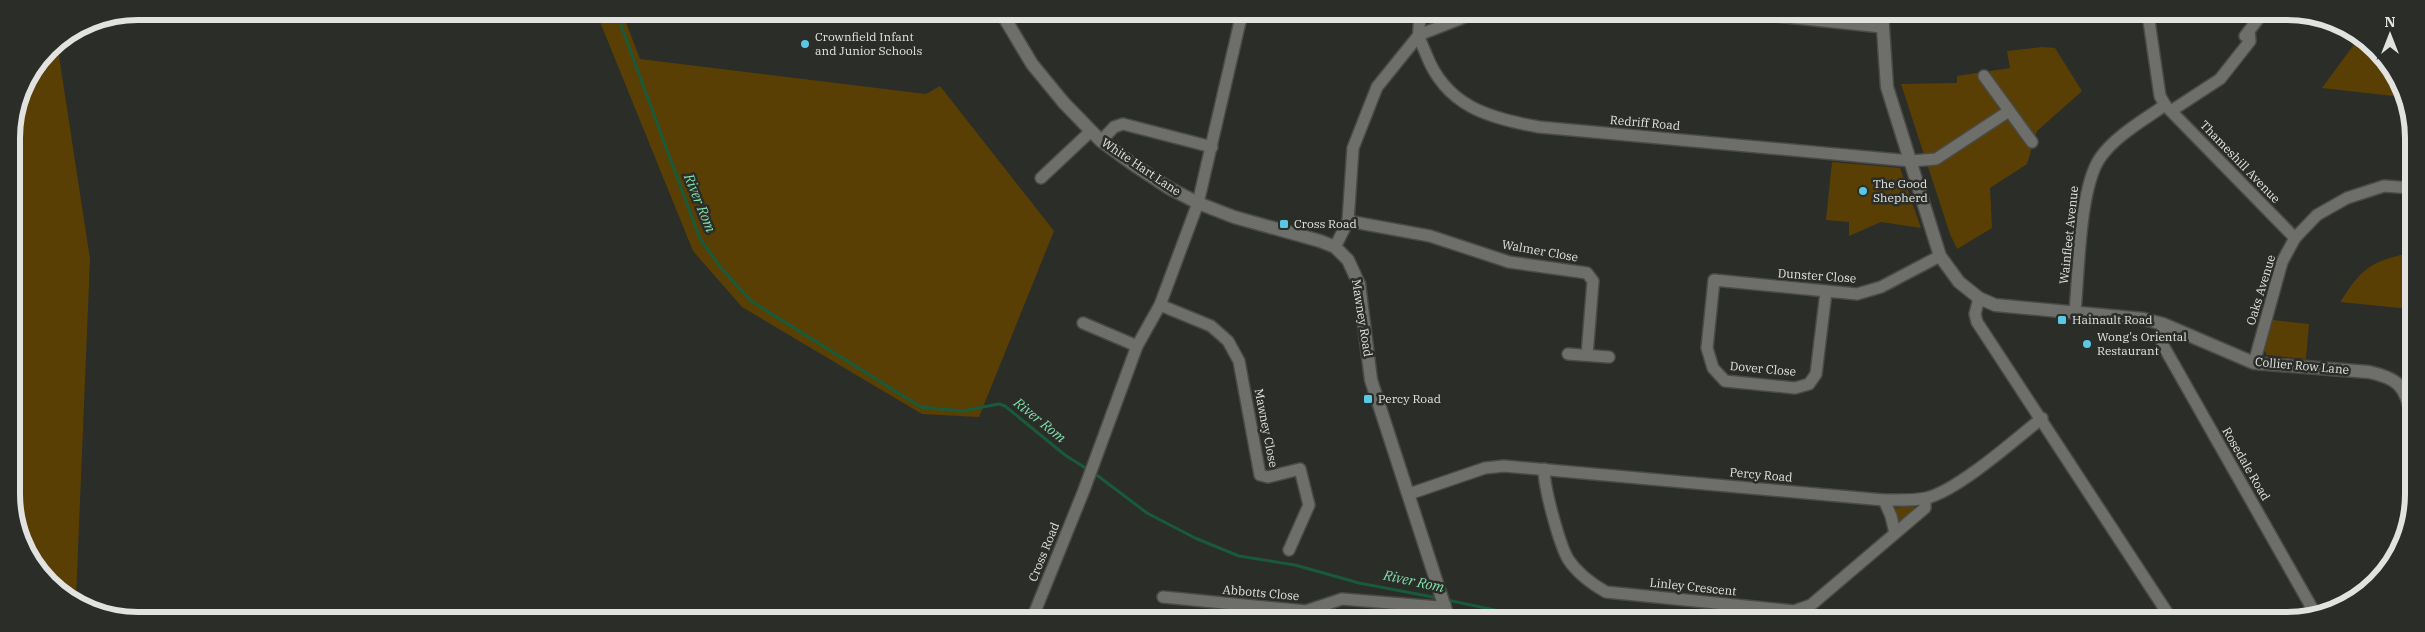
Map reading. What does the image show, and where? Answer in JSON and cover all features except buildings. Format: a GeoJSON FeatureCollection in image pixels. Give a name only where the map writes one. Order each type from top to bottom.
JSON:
{"type":"FeatureCollection","features":[{"type":"Feature","properties":{"kind":"street","name":"White Hart Lane"},"geometry":{"type":"LineString","coordinates":[[1006,20],[1032,64],[1064,103],[1091,131],[1101,141],[1169,188],[1198,203],[1234,216],[1335,247]]}},
{"type":"Feature","properties":{"kind":"street","name":"Cross Road"},"geometry":{"type":"LineString","coordinates":[[1035,612],[1084,490],[1137,346],[1160,305],[1198,203],[1240,20]]}},
{"type":"Feature","properties":{"kind":"street"},"geometry":{"type":"LineString","coordinates":[[1419,35],[1420,20]]}},
{"type":"Feature","properties":{"kind":"street"},"geometry":{"type":"LineString","coordinates":[[1335,247],[1348,221],[1353,148],[1377,87],[1419,35],[1457,20]]}},
{"type":"Feature","properties":{"kind":"street"},"geometry":{"type":"LineString","coordinates":[[1814,20],[1882,27]]}},
{"type":"Feature","properties":{"kind":"street","name":"Collier Row Lane"},"geometry":{"type":"LineString","coordinates":[[1882,20],[1887,87],[1940,256],[1959,282],[1980,298],[1995,305],[2144,319],[2163,324],[2254,363],[2369,372],[2385,376],[2399,383],[2405,392]]}},
{"type":"Feature","properties":{"kind":"street"},"geometry":{"type":"LineString","coordinates":[[2149,20],[2160,96],[2168,108]]}},
{"type":"Feature","properties":{"kind":"street","name":"Wainfleet Avenue"},"geometry":{"type":"LineString","coordinates":[[2075,312],[2088,183],[2100,158],[2118,139],[2220,79],[2250,41],[2247,33],[2257,20]]}},
{"type":"Feature","properties":{"kind":"street","name":"Redriff Road"},"geometry":{"type":"LineString","coordinates":[[1419,35],[1434,74],[1451,94],[1476,110],[1510,122],[1540,127],[1911,161],[1936,159],[2009,111]]}},
{"type":"Feature","properties":{"kind":"street"},"geometry":{"type":"LineString","coordinates":[[1984,76],[2032,142]]}},
{"type":"Feature","properties":{"kind":"street","name":"Thameshill Avenue"},"geometry":{"type":"LineString","coordinates":[[2168,108],[2295,238]]}},
{"type":"Feature","properties":{"kind":"street"},"geometry":{"type":"LineString","coordinates":[[1101,141],[1114,127],[1122,124],[1212,147]]}},
{"type":"Feature","properties":{"kind":"street"},"geometry":{"type":"LineString","coordinates":[[1041,178],[1091,131]]}},
{"type":"Feature","properties":{"kind":"street","name":"Oaks Avenue"},"geometry":{"type":"LineString","coordinates":[[2254,363],[2282,262],[2295,238],[2317,215],[2348,198],[2384,186],[2405,188]]}},
{"type":"Feature","properties":{"kind":"street","name":"Walmer Close"},"geometry":{"type":"LineString","coordinates":[[1348,221],[1430,236],[1509,262],[1587,273],[1593,281],[1587,355]]}},
{"type":"Feature","properties":{"kind":"street","name":"Mawney Road"},"geometry":{"type":"LineString","coordinates":[[1335,247],[1351,265],[1359,284],[1371,380],[1447,612]]}},
{"type":"Feature","properties":{"kind":"street","name":"Dunster Close"},"geometry":{"type":"LineString","coordinates":[[1714,280],[1857,294],[1881,287],[1940,256]]}},
{"type":"Feature","properties":{"kind":"street","name":"Dover Close"},"geometry":{"type":"LineString","coordinates":[[1714,280],[1707,348],[1713,368],[1725,381],[1795,388],[1809,384],[1816,374],[1826,292]]}},
{"type":"Feature","properties":{"kind":"street"},"geometry":{"type":"LineString","coordinates":[[1980,298],[1975,314],[1977,322],[2042,418],[2076,476],[2167,612]]}},
{"type":"Feature","properties":{"kind":"street","name":"Mawney Close"},"geometry":{"type":"LineString","coordinates":[[1160,305],[1211,326],[1228,341],[1239,361],[1260,475],[1268,477],[1300,469],[1309,505],[1289,550]]}},
{"type":"Feature","properties":{"kind":"street"},"geometry":{"type":"LineString","coordinates":[[1083,323],[1137,346]]}},
{"type":"Feature","properties":{"kind":"street","name":"Rosedale Road"},"geometry":{"type":"LineString","coordinates":[[2163,324],[2161,339],[2164,347],[2312,609]]}},
{"type":"Feature","properties":{"kind":"street"},"geometry":{"type":"LineString","coordinates":[[1568,354],[1608,357]]}},
{"type":"Feature","properties":{"kind":"street","name":"Linley Crescent"},"geometry":{"type":"LineString","coordinates":[[1544,469],[1552,508],[1568,559],[1589,581],[1606,592],[1794,611],[1811,605],[1925,508],[1930,497],[1945,491],[2002,450],[2042,418]]}},
{"type":"Feature","properties":{"kind":"street","name":"Percy Road"},"geometry":{"type":"LineString","coordinates":[[1409,494],[1485,468],[1504,466],[1884,500],[1930,497]]}},
{"type":"Feature","properties":{"kind":"street"},"geometry":{"type":"LineString","coordinates":[[1884,500],[1891,516],[1895,534]]}},
{"type":"Feature","properties":{"kind":"street","name":"Abbotts Close"},"geometry":{"type":"LineString","coordinates":[[1163,597],[1306,611],[1342,599],[1439,607],[1443,599]]}},
{"type":"Feature","properties":{"kind":"shaded area"},"geometry":{"type":"Polygon","coordinates":[[[599,20],[625,20],[640,59],[926,94],[940,86],[1054,231],[979,417],[922,414],[742,307],[693,251],[599,20]]]}},
{"type":"Feature","properties":{"kind":"shaded area"},"geometry":{"type":"Polygon","coordinates":[[[2355,42],[2365,49],[2365,60],[2375,60],[2381,66],[2397,96],[2322,88],[2355,42]]]}},
{"type":"Feature","properties":{"kind":"shaded area"},"geometry":{"type":"Polygon","coordinates":[[[2042,47],[2055,48],[2082,91],[2037,131],[2027,164],[1990,188],[1992,228],[1957,249],[1950,234],[1901,84],[1957,83],[1957,76],[2010,68],[2007,51],[2042,47]]]}},
{"type":"Feature","properties":{"kind":"shaded area"},"geometry":{"type":"Polygon","coordinates":[[[58,51],[90,259],[76,594],[66,588],[44,566],[36,553],[26,532],[20,501],[20,131],[24,108],[32,86],[44,66],[58,51]]]}},
{"type":"Feature","properties":{"kind":"shaded area"},"geometry":{"type":"Polygon","coordinates":[[[1832,162],[1900,168],[1921,228],[1881,222],[1849,236],[1849,222],[1826,220],[1832,162]]]}},
{"type":"Feature","properties":{"kind":"shaded area"},"geometry":{"type":"Polygon","coordinates":[[[2405,254],[2405,308],[2340,302],[2355,281],[2369,268],[2386,259],[2405,254]]]}},
{"type":"Feature","properties":{"kind":"shaded area"},"geometry":{"type":"Polygon","coordinates":[[[2273,320],[2309,324],[2306,359],[2267,355],[2264,350],[2273,320]]]}},
{"type":"Feature","properties":{"kind":"shaded area"},"geometry":{"type":"Polygon","coordinates":[[[1912,506],[1916,508],[1916,511],[1899,521],[1894,508],[1912,506]]]}},
{"type":"Feature","properties":{"kind":"waterway","name":"River Rom"},"geometry":{"type":"LineString","coordinates":[[619,20],[700,239],[722,269],[751,301],[921,407],[962,411],[999,404],[1005,406],[1065,455],[1098,476],[1147,513],[1195,538],[1239,556],[1295,565],[1359,583],[1438,598]]}},
{"type":"Feature","properties":{"kind":"waterway","name":"River Rom"},"geometry":{"type":"LineString","coordinates":[[1447,600],[1505,612]]}},
{"type":"Feature","properties":{"kind":"place","name":"Crownfield Infant and Junior Schools"},"geometry":{"type":"Point","coordinates":[805,44]}},
{"type":"Feature","properties":{"kind":"place","name":"The Good Shepherd"},"geometry":{"type":"Point","coordinates":[1863,191]}},
{"type":"Feature","properties":{"kind":"place","name":"Cross Road"},"geometry":{"type":"Point","coordinates":[1284,224]}},
{"type":"Feature","properties":{"kind":"place","name":"Hainault Road"},"geometry":{"type":"Point","coordinates":[2062,320]}},
{"type":"Feature","properties":{"kind":"place","name":"Wong's Oriental Restaurant"},"geometry":{"type":"Point","coordinates":[2087,344]}},
{"type":"Feature","properties":{"kind":"place","name":"Percy Road"},"geometry":{"type":"Point","coordinates":[1368,399]}}]}
